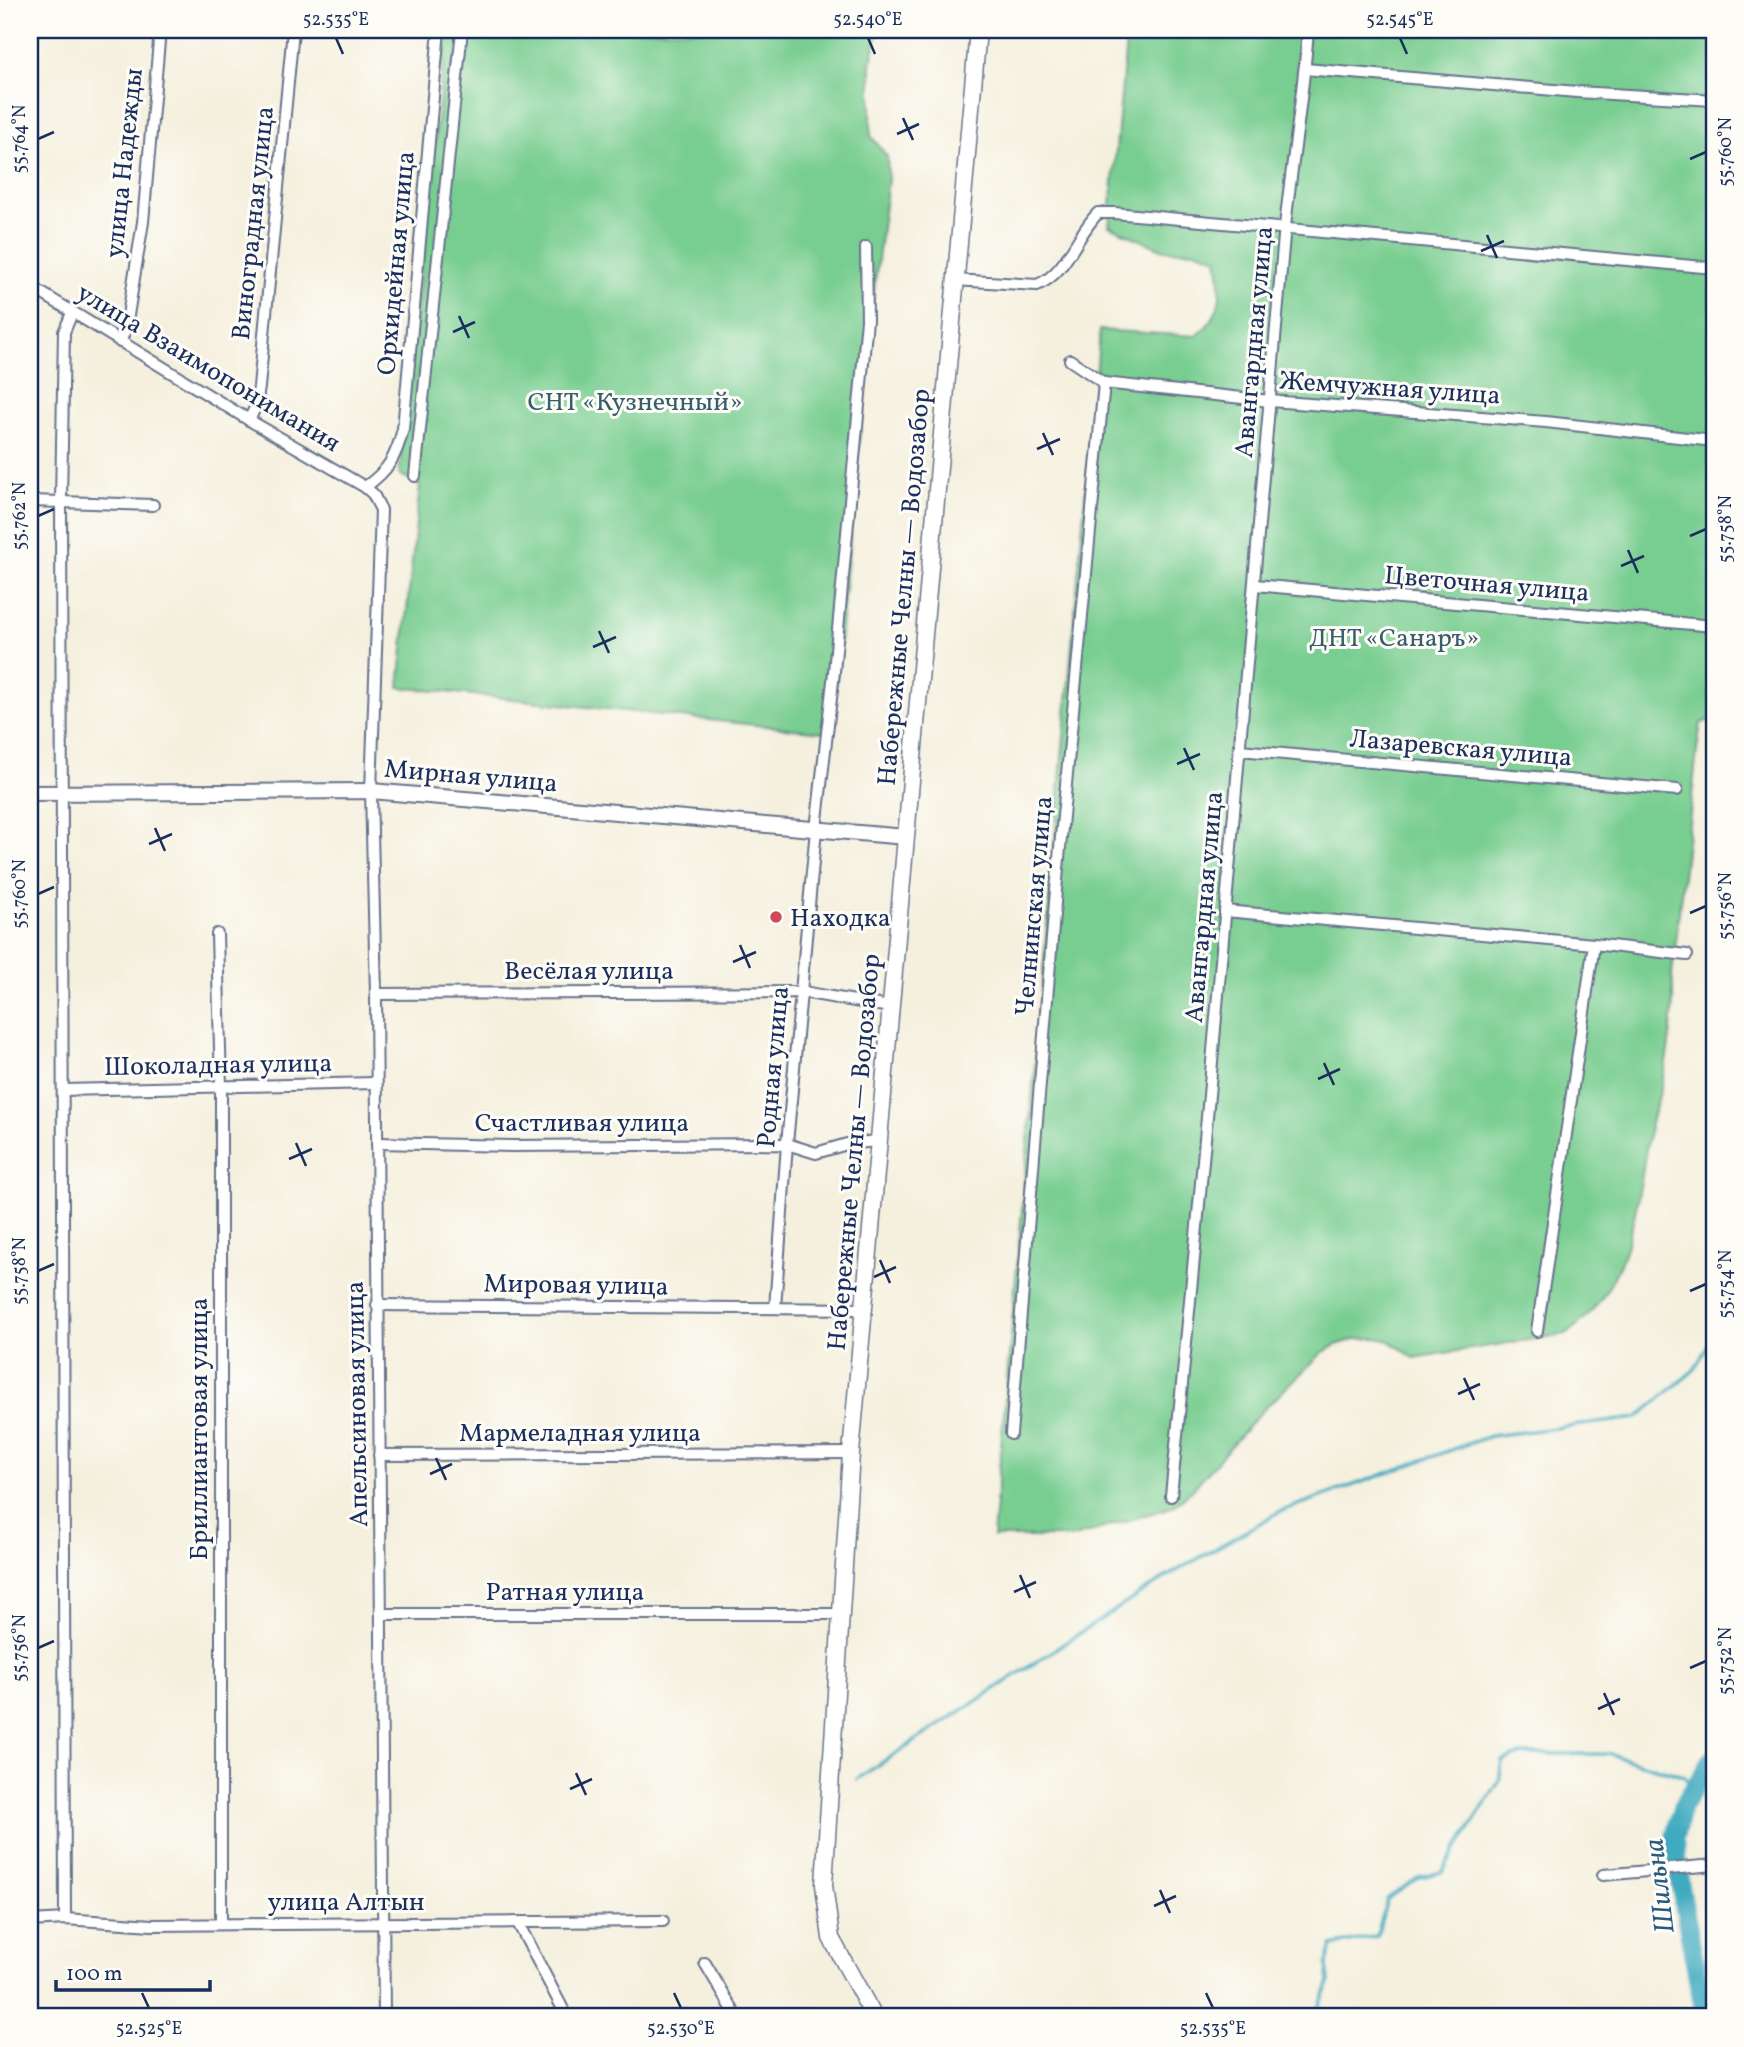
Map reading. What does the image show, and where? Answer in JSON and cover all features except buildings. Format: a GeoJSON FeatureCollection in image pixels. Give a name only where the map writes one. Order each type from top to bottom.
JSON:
{"type":"FeatureCollection","features":[{"type":"Feature","properties":{"kind":"main road","name":"Набережные Челны — Водозабор"},"geometry":{"type":"LineString","coordinates":[[874,2017],[831,1938],[824,1885],[851,1453],[978,30]]}},
{"type":"Feature","properties":{"kind":"street","name":"улица Надежды"},"geometry":{"type":"LineString","coordinates":[[120,342],[126,328],[142,222],[160,30]]}},
{"type":"Feature","properties":{"kind":"street","name":"Виноградная улица"},"geometry":{"type":"LineString","coordinates":[[249,420],[256,406],[259,387],[293,30]]}},
{"type":"Feature","properties":{"kind":"street","name":"Орхидейная улица"},"geometry":{"type":"LineString","coordinates":[[365,486],[383,474],[393,459],[403,429],[439,30]]}},
{"type":"Feature","properties":{"kind":"street"},"geometry":{"type":"LineString","coordinates":[[415,476],[462,30]]}},
{"type":"Feature","properties":{"kind":"street","name":"Авангардная улица"},"geometry":{"type":"LineString","coordinates":[[1171,1496],[1241,750],[1285,229],[1308,30]]}},
{"type":"Feature","properties":{"kind":"street"},"geometry":{"type":"LineString","coordinates":[[1305,69],[1577,92],[1714,100]]}},
{"type":"Feature","properties":{"kind":"street"},"geometry":{"type":"LineString","coordinates":[[954,280],[1037,285],[1046,281],[1060,267],[1088,224],[1098,214],[1122,213],[1714,268]]}},
{"type":"Feature","properties":{"kind":"street","name":"Родная улица"},"geometry":{"type":"LineString","coordinates":[[775,1308],[816,830],[836,660],[867,320],[866,247]]}},
{"type":"Feature","properties":{"kind":"street","name":"улица Взаимопонимания"},"geometry":{"type":"LineString","coordinates":[[30,286],[249,420],[365,486]]}},
{"type":"Feature","properties":{"kind":"street"},"geometry":{"type":"LineString","coordinates":[[65,1919],[61,501],[64,332],[72,313]]}},
{"type":"Feature","properties":{"kind":"street","name":"Жемчужная улица"},"geometry":{"type":"LineString","coordinates":[[1070,360],[1104,383],[1270,401],[1546,422],[1714,441]]}},
{"type":"Feature","properties":{"kind":"street","name":"Челнинская улица"},"geometry":{"type":"LineString","coordinates":[[1011,1434],[1058,876],[1104,383]]}},
{"type":"Feature","properties":{"kind":"street","name":"Апельсиновая улица"},"geometry":{"type":"LineString","coordinates":[[365,486],[373,494],[381,510],[371,791],[376,994],[384,2017]]}},
{"type":"Feature","properties":{"kind":"street"},"geometry":{"type":"LineString","coordinates":[[30,501],[153,505]]}},
{"type":"Feature","properties":{"kind":"street","name":"Цветочная улица"},"geometry":{"type":"LineString","coordinates":[[1255,585],[1714,626]]}},
{"type":"Feature","properties":{"kind":"street","name":"Лазаревская улица"},"geometry":{"type":"LineString","coordinates":[[1241,750],[1677,790]]}},
{"type":"Feature","properties":{"kind":"street","name":"Мирная улица"},"geometry":{"type":"LineString","coordinates":[[30,793],[371,791],[906,837]]}},
{"type":"Feature","properties":{"kind":"street"},"geometry":{"type":"LineString","coordinates":[[1225,911],[1594,944],[1687,955]]}},
{"type":"Feature","properties":{"kind":"street","name":"Бриллиантовая улица"},"geometry":{"type":"LineString","coordinates":[[217,934],[221,1087],[221,1924]]}},
{"type":"Feature","properties":{"kind":"street"},"geometry":{"type":"LineString","coordinates":[[1537,1331],[1594,944]]}},
{"type":"Feature","properties":{"kind":"street","name":"Весёлая улица"},"geometry":{"type":"LineString","coordinates":[[376,994],[802,992],[890,1007]]}},
{"type":"Feature","properties":{"kind":"street","name":"Шоколадная улица"},"geometry":{"type":"LineString","coordinates":[[63,1090],[375,1083]]}},
{"type":"Feature","properties":{"kind":"street","name":"Счастливая улица"},"geometry":{"type":"LineString","coordinates":[[377,1143],[512,1146],[787,1144],[816,1153],[847,1144],[877,1141]]}},
{"type":"Feature","properties":{"kind":"street","name":"Мировая улица"},"geometry":{"type":"LineString","coordinates":[[377,1305],[863,1309]]}},
{"type":"Feature","properties":{"kind":"street","name":"Мармеладная улица"},"geometry":{"type":"LineString","coordinates":[[379,1455],[851,1453]]}},
{"type":"Feature","properties":{"kind":"street","name":"Ратная улица"},"geometry":{"type":"LineString","coordinates":[[382,1614],[840,1614]]}},
{"type":"Feature","properties":{"kind":"street"},"geometry":{"type":"LineString","coordinates":[[1603,1875],[1710,1866]]}},
{"type":"Feature","properties":{"kind":"street","name":"улица Алтын"},"geometry":{"type":"LineString","coordinates":[[30,1921],[65,1919],[152,1925],[663,1921]]}},
{"type":"Feature","properties":{"kind":"street"},"geometry":{"type":"LineString","coordinates":[[518,1923],[567,2017]]}},
{"type":"Feature","properties":{"kind":"street"},"geometry":{"type":"LineString","coordinates":[[705,1963],[737,2017]]}},
{"type":"Feature","properties":{"kind":"green space","name":"СНТ «Кузнечный»"},"geometry":{"type":"Polygon","coordinates":[[[447,30],[878,30],[871,64],[871,136],[887,156],[888,180],[871,316],[831,733],[399,687],[420,485],[399,474],[447,30]]]}},
{"type":"Feature","properties":{"kind":"green space","name":"ДНТ «Санаръ»"},"geometry":{"type":"Polygon","coordinates":[[[1127,30],[1714,30],[1714,719],[1701,723],[1672,975],[1671,1031],[1636,1210],[1619,1266],[1606,1291],[1589,1314],[1566,1334],[1414,1358],[1390,1341],[1376,1338],[1356,1339],[1336,1345],[1322,1353],[1261,1412],[1190,1492],[1174,1506],[1074,1537],[993,1537],[1100,330],[1196,336],[1217,310],[1220,292],[1217,258],[1197,251],[1164,250],[1109,226],[1127,30]]]}},
{"type":"Feature","properties":{"kind":"waterway"},"geometry":{"type":"LineString","coordinates":[[857,1779],[1166,1577],[1279,1512],[1490,1436],[1637,1418],[1694,1370],[1714,1334]]}},
{"type":"Feature","properties":{"kind":"waterway"},"geometry":{"type":"LineString","coordinates":[[1319,2017],[1318,2011],[1329,1982],[1327,1964],[1332,1946],[1377,1936],[1387,1899],[1420,1877],[1442,1872],[1499,1782],[1502,1761],[1523,1754],[1608,1754],[1683,1776],[1695,1786]]}},
{"type":"Feature","properties":{"kind":"waterway","name":"Шильна"},"geometry":{"type":"LineString","coordinates":[[1705,2017],[1674,1839],[1682,1807],[1714,1756]]}},
{"type":"Feature","properties":{"kind":"place","name":"Находка"},"geometry":{"type":"Point","coordinates":[776,917]}}]}
